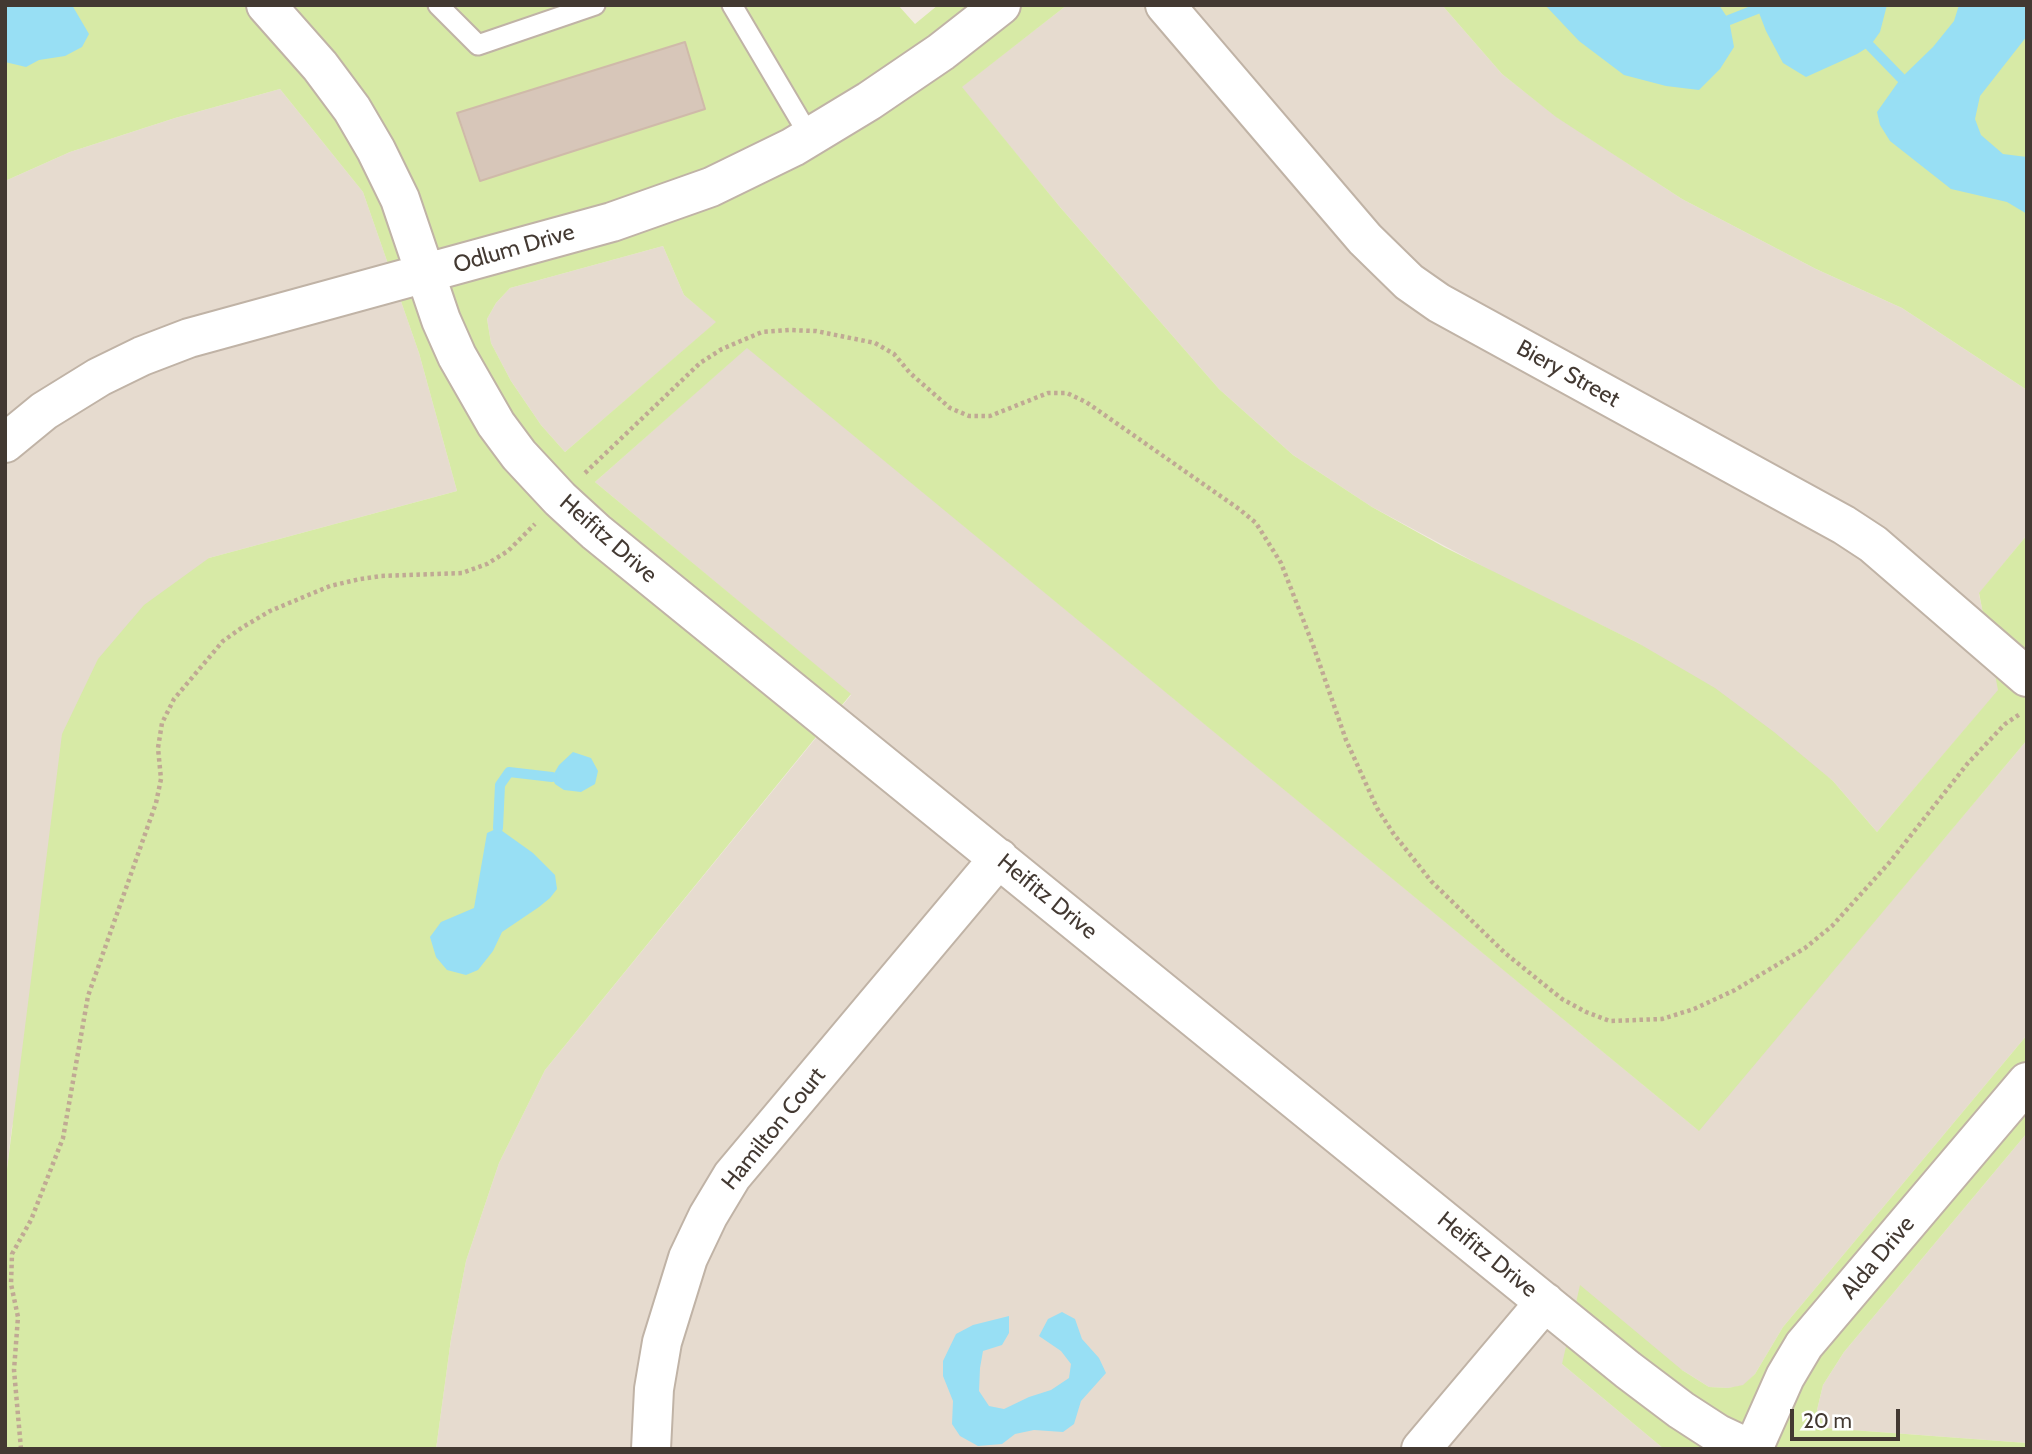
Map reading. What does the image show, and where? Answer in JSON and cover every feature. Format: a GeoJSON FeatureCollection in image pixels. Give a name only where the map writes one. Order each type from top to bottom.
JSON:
{"type":"FeatureCollection","features":[{"type":"Feature","properties":{"kind":"street","name":"Heifitz Drive"},"geometry":{"type":"LineString","coordinates":[[266,5],[320,66],[352,109],[400,199],[441,320],[477,392],[519,455],[560,499],[606,541],[1545,1302],[1681,1410],[1718,1434],[1751,1449]]}},
{"type":"Feature","properties":{"kind":"street","name":"Odlum Drive"},"geometry":{"type":"LineString","coordinates":[[5,443],[44,411],[99,377],[142,356],[189,338],[612,222],[711,187],[810,136],[900,80],[1001,5]]}},
{"type":"Feature","properties":{"kind":"street","name":"Biery Street"},"geometry":{"type":"LineString","coordinates":[[1165,5],[1365,239],[1409,282],[1439,303],[1844,525],[1873,544],[2027,677]]}},
{"type":"Feature","properties":{"kind":"street","name":"Hamilton Court"},"geometry":{"type":"LineString","coordinates":[[651,1449],[654,1389],[662,1342],[688,1258],[708,1216],[732,1176],[999,858]]}},
{"type":"Feature","properties":{"kind":"street","name":"Alda Drive"},"geometry":{"type":"LineString","coordinates":[[1751,1449],[1785,1377],[1804,1345],[2027,1082]]}},
{"type":"Feature","properties":{"kind":"street"},"geometry":{"type":"LineString","coordinates":[[1421,1449],[1545,1302]]}},
{"type":"Feature","properties":{"kind":"lane"},"geometry":{"type":"LineString","coordinates":[[438,5],[478,45],[595,5]]}},
{"type":"Feature","properties":{"kind":"lane"},"geometry":{"type":"LineString","coordinates":[[732,5],[810,136]]}},
{"type":"Feature","properties":{"kind":"path"},"geometry":{"type":"LineString","coordinates":[[21,1449],[14,1370],[18,1317],[11,1283],[12,1254],[31,1220],[64,1138],[88,996],[156,803],[161,779],[158,748],[162,723],[174,699],[223,642],[270,611],[330,586],[381,576],[463,573],[487,564],[508,551],[700,363],[722,349],[762,332],[816,331],[875,343],[894,354],[950,408],[969,416],[989,416],[1048,393],[1067,393],[1086,402],[1256,523],[1281,563],[1346,740],[1377,808],[1393,833],[1431,880],[1505,953],[1562,999],[1610,1021],[1662,1018],[1694,1009],[1735,990],[1805,948],[1832,926],[1889,863],[1968,763],[2005,724],[2027,709]]}},
{"type":"Feature","properties":{"kind":"shaded area"},"geometry":{"type":"Polygon","coordinates":[[[1067,5],[1442,5],[1502,74],[1557,117],[1682,199],[1816,269],[1902,308],[2027,390],[2027,535],[1979,594],[1999,690],[1877,832],[1833,781],[1638,643],[1510,581],[1372,507],[1293,455],[1219,389],[1060,207],[961,87],[1067,5]]]}},
{"type":"Feature","properties":{"kind":"shaded area"},"geometry":{"type":"Polygon","coordinates":[[[280,89],[363,192],[419,353],[457,491],[209,558],[12,1127],[5,1185],[5,181],[70,152],[175,118],[280,89]]]}},
{"type":"Feature","properties":{"kind":"shaded area"},"geometry":{"type":"Polygon","coordinates":[[[663,246],[684,295],[717,322],[565,452],[541,425],[511,381],[491,343],[487,319],[496,303],[510,288],[663,246]]]}},
{"type":"Feature","properties":{"kind":"shaded area"},"geometry":{"type":"Polygon","coordinates":[[[747,347],[1698,1130],[2027,740],[2027,1035],[1783,1327],[1755,1374],[1743,1386],[1709,1387],[1682,1370],[1562,1364],[1664,1449],[436,1449],[451,1339],[466,1261],[499,1163],[545,1070],[851,695],[595,482],[747,347]]]}},
{"type":"Feature","properties":{"kind":"shaded area"},"geometry":{"type":"Polygon","coordinates":[[[2027,1133],[2027,1443],[1825,1428],[1817,1410],[1823,1385],[1844,1352],[2027,1133]]]}},
{"type":"Feature","properties":{"kind":"green space"},"geometry":{"type":"Polygon","coordinates":[[[5,5],[898,5],[915,24],[938,5],[1067,5],[962,87],[1060,207],[1219,389],[1293,455],[1372,507],[1444,547],[1638,643],[1715,688],[1833,781],[1877,832],[1998,690],[1979,593],[2027,535],[2027,740],[1699,1131],[747,348],[595,482],[851,694],[545,1070],[499,1163],[466,1261],[451,1339],[436,1449],[5,1449],[5,1185],[62,734],[98,659],[144,605],[209,558],[457,491],[419,353],[363,192],[280,89],[175,118],[70,152],[5,181],[5,5]],[[663,246],[510,288],[496,303],[487,319],[491,343],[511,381],[541,425],[565,452],[716,322],[684,295],[663,246]]]}},
{"type":"Feature","properties":{"kind":"green space"},"geometry":{"type":"Polygon","coordinates":[[[1442,5],[2027,5],[2027,390],[1902,308],[1816,269],[1682,199],[1556,117],[1502,74],[1442,5]]]}},
{"type":"Feature","properties":{"kind":"green space"},"geometry":{"type":"Polygon","coordinates":[[[2027,1035],[2027,1133],[1844,1352],[1823,1385],[1817,1410],[1825,1428],[2027,1443],[2027,1449],[1664,1449],[1562,1364],[1580,1285],[1682,1370],[1709,1387],[1728,1388],[1743,1385],[1755,1374],[1783,1327],[2027,1035]]]}},
{"type":"Feature","properties":{"kind":"water"},"geometry":{"type":"Polygon","coordinates":[[[7,5],[72,5],[89,34],[82,47],[65,56],[39,60],[26,67],[5,62],[7,5]]]}},
{"type":"Feature","properties":{"kind":"water"},"geometry":{"type":"Polygon","coordinates":[[[1545,5],[1719,5],[1729,20],[1734,47],[1720,69],[1699,90],[1666,86],[1624,75],[1579,41],[1545,5]]]}},
{"type":"Feature","properties":{"kind":"water"},"geometry":{"type":"Polygon","coordinates":[[[1756,5],[1887,5],[1880,32],[1870,46],[1806,77],[1783,63],[1756,5]]]}},
{"type":"Feature","properties":{"kind":"water"},"geometry":{"type":"Polygon","coordinates":[[[1959,5],[2027,5],[2027,36],[1980,96],[1975,119],[1981,135],[2003,154],[2027,157],[2027,214],[2007,202],[1951,189],[1890,141],[1880,125],[1877,112],[1901,78],[1933,47],[1954,21],[1959,5]]]}},
{"type":"Feature","properties":{"kind":"water"},"geometry":{"type":"Polygon","coordinates":[[[573,752],[591,758],[598,771],[595,784],[581,792],[564,790],[555,784],[552,777],[559,765],[573,752]]]}},
{"type":"Feature","properties":{"kind":"water"},"geometry":{"type":"Polygon","coordinates":[[[498,828],[533,853],[555,875],[557,889],[539,907],[502,932],[493,951],[478,970],[466,975],[447,970],[436,957],[430,937],[441,922],[474,908],[487,833],[498,828]]]}},
{"type":"Feature","properties":{"kind":"water"},"geometry":{"type":"Polygon","coordinates":[[[1062,1312],[1075,1319],[1082,1339],[1099,1358],[1106,1373],[1081,1401],[1074,1424],[1063,1432],[1034,1430],[1015,1434],[1002,1444],[978,1446],[960,1436],[952,1424],[953,1401],[943,1376],[943,1361],[956,1334],[973,1325],[1009,1316],[1009,1333],[1002,1345],[983,1351],[980,1368],[979,1391],[989,1406],[1004,1409],[1051,1390],[1069,1378],[1071,1364],[1061,1351],[1039,1336],[1048,1319],[1062,1312]]]}},
{"type":"Feature","properties":{"kind":"building"},"geometry":{"type":"Polygon","coordinates":[[[685,42],[705,109],[480,181],[457,113],[685,42]]]}},
{"type":"Feature","properties":{"kind":"waterway"},"geometry":{"type":"LineString","coordinates":[[1729,20],[1757,9]]}},
{"type":"Feature","properties":{"kind":"waterway"},"geometry":{"type":"LineString","coordinates":[[1870,46],[1901,78]]}},
{"type":"Feature","properties":{"kind":"waterway"},"geometry":{"type":"LineString","coordinates":[[498,828],[500,785],[509,772],[552,777]]}}]}
